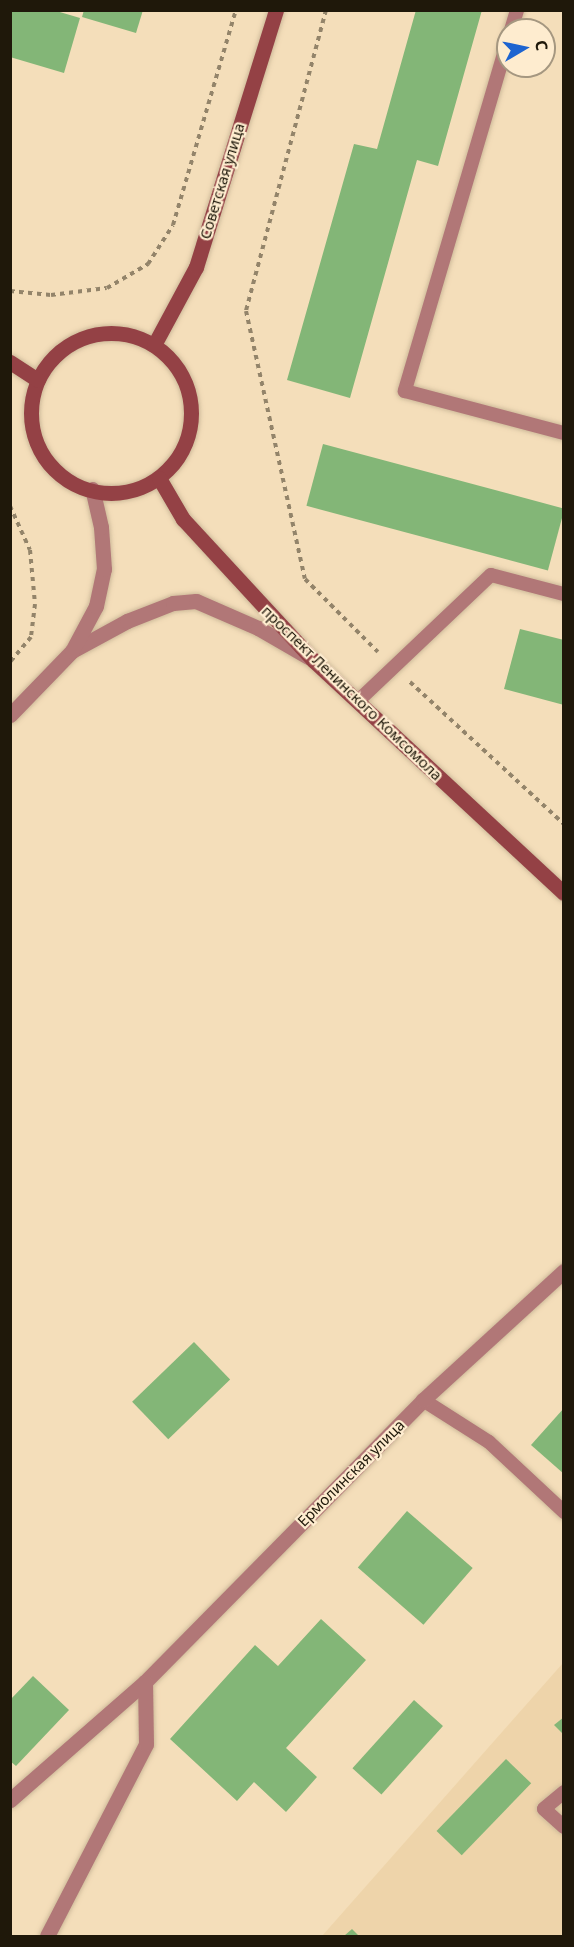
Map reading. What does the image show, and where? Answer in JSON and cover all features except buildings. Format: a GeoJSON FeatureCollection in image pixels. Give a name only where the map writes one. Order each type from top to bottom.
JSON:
{"type":"FeatureCollection","features":[{"type":"Feature","properties":{"kind":"main road","name":"Советская улица"},"geometry":{"type":"LineString","coordinates":[[154,345],[196,267],[276,10]]}},
{"type":"Feature","properties":{"kind":"main road"},"geometry":{"type":"LineString","coordinates":[[110,333],[133,336],[154,345],[174,362],[186,385],[192,410],[188,436],[177,460],[159,478],[119,493],[80,488],[62,477],[44,457],[33,432],[31,405],[38,380],[51,360],[68,346],[88,336],[110,333]]}},
{"type":"Feature","properties":{"kind":"main road"},"geometry":{"type":"LineString","coordinates":[[10,362],[38,380]]}},
{"type":"Feature","properties":{"kind":"main road","name":"проспект Ленинского Комсомола"},"geometry":{"type":"LineString","coordinates":[[159,478],[183,519],[313,660],[564,893]]}},
{"type":"Feature","properties":{"kind":"street"},"geometry":{"type":"LineString","coordinates":[[10,715],[72,651],[96,606],[104,569],[101,527],[92,489]]}},
{"type":"Feature","properties":{"kind":"street"},"geometry":{"type":"LineString","coordinates":[[72,651],[127,621],[173,603],[196,601],[258,628],[313,660]]}},
{"type":"Feature","properties":{"kind":"street","name":"Ермолинская улица"},"geometry":{"type":"LineString","coordinates":[[10,1800],[145,1682],[423,1400],[564,1271]]}},
{"type":"Feature","properties":{"kind":"street"},"geometry":{"type":"LineString","coordinates":[[47,1936],[146,1744],[145,1682]]}},
{"type":"Feature","properties":{"kind":"lane"},"geometry":{"type":"LineString","coordinates":[[497,78],[405,390],[564,433]]}},
{"type":"Feature","properties":{"kind":"lane"},"geometry":{"type":"LineString","coordinates":[[358,701],[491,576],[564,594]]}},
{"type":"Feature","properties":{"kind":"lane"},"geometry":{"type":"LineString","coordinates":[[423,1400],[489,1442],[564,1512]]}},
{"type":"Feature","properties":{"kind":"lane"},"geometry":{"type":"LineString","coordinates":[[564,1792],[544,1809],[564,1827]]}},
{"type":"Feature","properties":{"kind":"path"},"geometry":{"type":"LineString","coordinates":[[10,291],[51,295],[108,288],[148,264],[172,225],[236,10]]}},
{"type":"Feature","properties":{"kind":"path"},"geometry":{"type":"LineString","coordinates":[[326,10],[246,311],[305,579],[393,667],[564,824]]}},
{"type":"Feature","properties":{"kind":"path"},"geometry":{"type":"LineString","coordinates":[[10,506],[30,549],[34,604],[31,637],[10,662]]}},
{"type":"Feature","properties":{"kind":"shaded area"},"geometry":{"type":"Polygon","coordinates":[[[563,1663],[563,1936],[322,1936],[563,1663]]]}}]}
